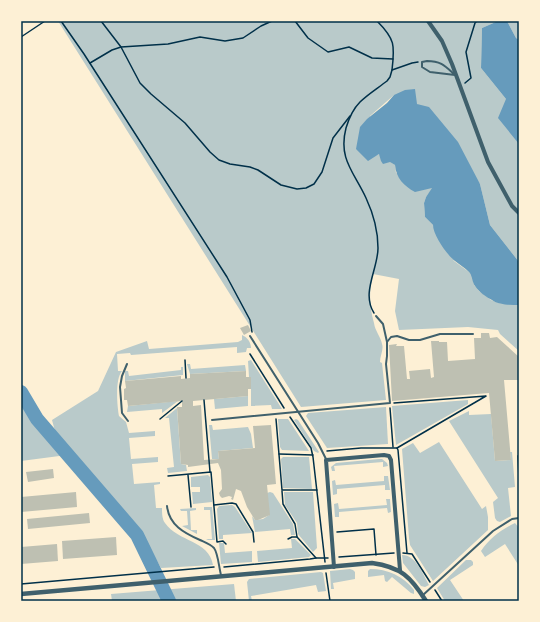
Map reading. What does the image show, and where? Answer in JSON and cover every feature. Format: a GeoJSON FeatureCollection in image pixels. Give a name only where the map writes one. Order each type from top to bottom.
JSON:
{"type":"FeatureCollection","features":[{"type":"Feature","properties":{"kind":"street"},"geometry":{"type":"LineString","coordinates":[[428,21],[442,41],[488,162],[508,200],[519,213]]}},
{"type":"Feature","properties":{"kind":"street"},"geometry":{"type":"LineString","coordinates":[[334,567],[326,460],[384,455],[389,456],[391,460],[400,570]]}},
{"type":"Feature","properties":{"kind":"street"},"geometry":{"type":"LineString","coordinates":[[21,594],[372,564],[392,567],[400,570],[409,577],[426,601]]}},
{"type":"Feature","properties":{"kind":"lane"},"geometry":{"type":"LineString","coordinates":[[434,61],[443,64],[455,75],[430,72],[422,67],[422,62],[434,61]]}},
{"type":"Feature","properties":{"kind":"lane"},"geometry":{"type":"LineString","coordinates":[[212,420],[288,414],[390,403],[386,364],[387,342],[384,324],[376,316]]}},
{"type":"Feature","properties":{"kind":"lane"},"geometry":{"type":"LineString","coordinates":[[387,342],[391,337],[397,336],[410,340],[420,340],[440,334],[473,334]]}},
{"type":"Feature","properties":{"kind":"lane"},"geometry":{"type":"LineString","coordinates":[[250,336],[323,452],[326,460]]}},
{"type":"Feature","properties":{"kind":"lane"},"geometry":{"type":"LineString","coordinates":[[126,364],[120,387],[122,413],[128,422]]}},
{"type":"Feature","properties":{"kind":"lane"},"geometry":{"type":"LineString","coordinates":[[519,456],[519,473]]}},
{"type":"Feature","properties":{"kind":"lane"},"geometry":{"type":"LineString","coordinates":[[167,506],[170,520],[177,528],[212,546],[215,550],[221,576]]}},
{"type":"Feature","properties":{"kind":"lane"},"geometry":{"type":"LineString","coordinates":[[423,596],[493,531],[512,519],[519,518]]}},
{"type":"Feature","properties":{"kind":"path"},"geometry":{"type":"LineString","coordinates":[[21,37],[45,21]]}},
{"type":"Feature","properties":{"kind":"path"},"geometry":{"type":"LineString","coordinates":[[61,21],[90,63],[227,277],[250,320],[255,343]]}},
{"type":"Feature","properties":{"kind":"path"},"geometry":{"type":"LineString","coordinates":[[101,21],[121,47],[140,83],[185,123],[210,152],[219,160],[230,164],[250,167],[258,170],[281,185],[297,189],[306,188],[314,184],[322,172],[333,138],[361,101],[390,77],[394,45],[391,38],[377,21]]}},
{"type":"Feature","properties":{"kind":"path"},"geometry":{"type":"LineString","coordinates":[[90,63],[112,50],[121,47],[168,44],[200,37],[225,41],[243,38],[261,26],[272,21]]}},
{"type":"Feature","properties":{"kind":"path"},"geometry":{"type":"LineString","coordinates":[[295,21],[308,38],[328,52],[350,47],[372,58],[393,59]]}},
{"type":"Feature","properties":{"kind":"path"},"geometry":{"type":"LineString","coordinates":[[460,88],[471,78],[466,52],[475,23],[477,21]]}},
{"type":"Feature","properties":{"kind":"path"},"geometry":{"type":"LineString","coordinates":[[392,70],[412,63],[422,62]]}},
{"type":"Feature","properties":{"kind":"path"},"geometry":{"type":"LineString","coordinates":[[350,116],[344,137],[346,160],[367,199],[375,223],[378,248],[370,286],[370,306],[376,316]]}},
{"type":"Feature","properties":{"kind":"path"},"geometry":{"type":"LineString","coordinates":[[250,354],[311,448],[330,601]]}},
{"type":"Feature","properties":{"kind":"path"},"geometry":{"type":"LineString","coordinates":[[184,360],[186,378]]}},
{"type":"Feature","properties":{"kind":"path"},"geometry":{"type":"LineString","coordinates":[[279,454],[313,456],[329,450],[397,448],[486,396],[390,403],[393,447]]}},
{"type":"Feature","properties":{"kind":"path"},"geometry":{"type":"LineString","coordinates":[[204,400],[217,542],[223,541],[226,544]]}},
{"type":"Feature","properties":{"kind":"path"},"geometry":{"type":"LineString","coordinates":[[160,419],[182,401]]}},
{"type":"Feature","properties":{"kind":"path"},"geometry":{"type":"LineString","coordinates":[[276,414],[283,504],[295,524],[297,538],[316,558]]}},
{"type":"Feature","properties":{"kind":"path"},"geometry":{"type":"LineString","coordinates":[[397,448],[408,553]]}},
{"type":"Feature","properties":{"kind":"path"},"geometry":{"type":"LineString","coordinates":[[168,476],[210,472]]}},
{"type":"Feature","properties":{"kind":"path"},"geometry":{"type":"LineString","coordinates":[[188,474],[191,506]]}},
{"type":"Feature","properties":{"kind":"path"},"geometry":{"type":"LineString","coordinates":[[282,490],[317,490]]}},
{"type":"Feature","properties":{"kind":"path"},"geometry":{"type":"LineString","coordinates":[[214,505],[236,504],[253,532],[254,542]]}},
{"type":"Feature","properties":{"kind":"path"},"geometry":{"type":"LineString","coordinates":[[322,533],[374,529],[376,555]]}},
{"type":"Feature","properties":{"kind":"path"},"geometry":{"type":"LineString","coordinates":[[288,539],[292,537],[297,538]]}},
{"type":"Feature","properties":{"kind":"path"},"geometry":{"type":"LineString","coordinates":[[21,584],[162,572]]}},
{"type":"Feature","properties":{"kind":"shaded area"},"geometry":{"type":"Polygon","coordinates":[[[58,21],[498,21],[482,28],[481,68],[506,99],[519,144],[519,262],[490,225],[480,184],[417,104],[394,95],[370,116],[372,157],[379,154],[395,165],[396,173],[433,188],[426,197],[424,203],[425,217],[433,225],[454,261],[469,272],[473,278],[474,285],[491,300],[499,303],[519,305],[519,351],[500,334],[498,330],[468,327],[399,330],[395,311],[399,279],[373,274],[370,304],[372,317],[382,346],[380,362],[382,363],[386,400],[301,407],[58,21]]]}},
{"type":"Feature","properties":{"kind":"shaded area"},"geometry":{"type":"Polygon","coordinates":[[[507,21],[519,21],[519,40],[516,38],[507,21]]]}},
{"type":"Feature","properties":{"kind":"shaded area"},"geometry":{"type":"Polygon","coordinates":[[[242,335],[246,337],[251,346],[251,348],[247,348],[246,352],[237,353],[237,347],[131,355],[130,353],[117,354],[118,371],[122,371],[117,386],[119,416],[126,422],[129,433],[155,431],[155,436],[129,438],[131,459],[158,457],[158,462],[132,464],[134,484],[160,482],[160,484],[154,485],[156,508],[162,508],[165,523],[177,534],[206,551],[213,565],[161,568],[140,532],[55,431],[52,420],[98,391],[116,352],[147,341],[149,349],[238,342],[242,340],[242,335]]]}},
{"type":"Feature","properties":{"kind":"shaded area"},"geometry":{"type":"Polygon","coordinates":[[[251,360],[282,409],[272,409],[271,405],[251,406],[251,377],[249,377],[248,361],[251,360]]]}},
{"type":"Feature","properties":{"kind":"shaded area"},"geometry":{"type":"Polygon","coordinates":[[[187,364],[190,364],[191,369],[245,365],[246,371],[190,374],[187,364]]]}},
{"type":"Feature","properties":{"kind":"shaded area"},"geometry":{"type":"Polygon","coordinates":[[[181,367],[183,367],[183,375],[125,381],[125,371],[128,371],[129,376],[181,370],[181,367]]]}},
{"type":"Feature","properties":{"kind":"shaded area"},"geometry":{"type":"Polygon","coordinates":[[[21,392],[37,419],[67,455],[21,461],[21,392]]]}},
{"type":"Feature","properties":{"kind":"shaded area"},"geometry":{"type":"Polygon","coordinates":[[[248,396],[248,406],[215,409],[214,399],[248,396]]]}},
{"type":"Feature","properties":{"kind":"shaded area"},"geometry":{"type":"Polygon","coordinates":[[[468,400],[468,404],[396,445],[392,406],[468,400]]]}},
{"type":"Feature","properties":{"kind":"shaded area"},"geometry":{"type":"Polygon","coordinates":[[[178,401],[162,413],[162,409],[127,412],[128,406],[178,401]]]}},
{"type":"Feature","properties":{"kind":"shaded area"},"geometry":{"type":"Polygon","coordinates":[[[386,407],[388,444],[327,448],[306,416],[308,413],[386,407]]]}},
{"type":"Feature","properties":{"kind":"shaded area"},"geometry":{"type":"Polygon","coordinates":[[[177,408],[181,464],[186,465],[187,471],[168,473],[167,468],[174,467],[169,418],[165,418],[177,408]]]}},
{"type":"Feature","properties":{"kind":"shaded area"},"geometry":{"type":"Polygon","coordinates":[[[469,411],[469,415],[491,414],[495,461],[511,460],[510,452],[512,452],[515,487],[508,488],[511,516],[500,522],[495,518],[493,502],[498,498],[449,421],[469,411]]]}},
{"type":"Feature","properties":{"kind":"shaded area"},"geometry":{"type":"Polygon","coordinates":[[[278,419],[288,419],[309,451],[282,450],[280,447],[278,419]]]}},
{"type":"Feature","properties":{"kind":"shaded area"},"geometry":{"type":"Polygon","coordinates":[[[296,419],[319,452],[318,453],[314,451],[294,420],[296,419]]]}},
{"type":"Feature","properties":{"kind":"shaded area"},"geometry":{"type":"Polygon","coordinates":[[[209,425],[212,425],[213,430],[248,427],[251,434],[253,448],[218,451],[219,459],[212,459],[209,425]]]}},
{"type":"Feature","properties":{"kind":"shaded area"},"geometry":{"type":"Polygon","coordinates":[[[439,442],[482,509],[486,506],[488,530],[433,581],[410,545],[402,449],[413,443],[420,453],[439,442]]]}},
{"type":"Feature","properties":{"kind":"shaded area"},"geometry":{"type":"Polygon","coordinates":[[[283,457],[309,457],[312,489],[283,488],[281,459],[283,457]]]}},
{"type":"Feature","properties":{"kind":"shaded area"},"geometry":{"type":"Polygon","coordinates":[[[382,459],[388,466],[383,467],[383,462],[334,466],[335,471],[332,471],[331,467],[336,463],[382,459]]]}},
{"type":"Feature","properties":{"kind":"shaded area"},"geometry":{"type":"Polygon","coordinates":[[[208,475],[210,477],[212,502],[193,504],[192,492],[200,492],[200,487],[191,487],[191,477],[208,475]]]}},
{"type":"Feature","properties":{"kind":"shaded area"},"geometry":{"type":"Polygon","coordinates":[[[384,476],[388,476],[390,490],[385,490],[385,485],[337,489],[337,494],[333,495],[332,481],[335,480],[336,485],[384,481],[384,476]]]}},
{"type":"Feature","properties":{"kind":"shaded area"},"geometry":{"type":"Polygon","coordinates":[[[284,492],[313,492],[317,548],[313,552],[298,534],[297,523],[285,505],[284,492]]]}},
{"type":"Feature","properties":{"kind":"shaded area"},"geometry":{"type":"Polygon","coordinates":[[[267,493],[273,493],[293,524],[295,535],[291,535],[290,529],[255,532],[252,516],[255,520],[263,519],[269,515],[267,493]]]}},
{"type":"Feature","properties":{"kind":"shaded area"},"geometry":{"type":"Polygon","coordinates":[[[386,499],[390,499],[391,512],[388,513],[387,508],[339,512],[339,517],[335,517],[334,504],[338,503],[339,509],[387,505],[386,499]]]}},
{"type":"Feature","properties":{"kind":"shaded area"},"geometry":{"type":"Polygon","coordinates":[[[232,505],[235,507],[252,533],[223,535],[223,539],[219,539],[217,509],[219,506],[232,505]]]}},
{"type":"Feature","properties":{"kind":"shaded area"},"geometry":{"type":"Polygon","coordinates":[[[204,507],[212,507],[215,540],[206,539],[212,539],[210,510],[204,510],[204,507]]]}},
{"type":"Feature","properties":{"kind":"shaded area"},"geometry":{"type":"Polygon","coordinates":[[[196,508],[196,510],[190,511],[191,530],[197,530],[197,534],[182,526],[188,525],[187,511],[181,511],[180,509],[196,508]]]}},
{"type":"Feature","properties":{"kind":"shaded area"},"geometry":{"type":"Polygon","coordinates":[[[515,523],[519,528],[519,566],[505,544],[485,557],[481,551],[488,542],[500,532],[515,523]]]}},
{"type":"Feature","properties":{"kind":"shaded area"},"geometry":{"type":"Polygon","coordinates":[[[291,539],[295,539],[311,555],[309,557],[258,562],[257,551],[292,548],[291,539]]]}},
{"type":"Feature","properties":{"kind":"shaded area"},"geometry":{"type":"Polygon","coordinates":[[[219,543],[224,543],[225,553],[252,551],[252,562],[221,564],[219,543]]]}},
{"type":"Feature","properties":{"kind":"shaded area"},"geometry":{"type":"Polygon","coordinates":[[[402,555],[411,558],[415,562],[422,571],[429,585],[425,587],[421,586],[403,563],[402,555]]]}},
{"type":"Feature","properties":{"kind":"shaded area"},"geometry":{"type":"Polygon","coordinates":[[[466,560],[471,560],[473,565],[450,580],[464,601],[445,601],[437,588],[466,560]]]}},
{"type":"Feature","properties":{"kind":"shaded area"},"geometry":{"type":"Polygon","coordinates":[[[350,569],[355,572],[355,579],[333,583],[334,589],[331,589],[330,571],[350,569]]]}},
{"type":"Feature","properties":{"kind":"shaded area"},"geometry":{"type":"Polygon","coordinates":[[[370,569],[383,570],[395,574],[410,585],[414,590],[414,594],[392,577],[387,582],[385,581],[384,575],[368,577],[368,571],[370,569]]]}},
{"type":"Feature","properties":{"kind":"shaded area"},"geometry":{"type":"Polygon","coordinates":[[[323,573],[326,591],[318,592],[316,585],[251,596],[252,601],[249,601],[247,582],[249,579],[323,573]]]}},
{"type":"Feature","properties":{"kind":"shaded area"},"geometry":{"type":"Polygon","coordinates":[[[234,584],[236,601],[112,601],[111,594],[234,584]]]}},
{"type":"Feature","properties":{"kind":"water"},"geometry":{"type":"Polygon","coordinates":[[[498,21],[507,21],[516,38],[519,40],[519,144],[498,118],[506,99],[481,68],[482,28],[498,21]]]}},
{"type":"Feature","properties":{"kind":"water"},"geometry":{"type":"Polygon","coordinates":[[[415,89],[417,104],[429,107],[458,142],[480,184],[490,225],[519,262],[519,305],[498,303],[485,296],[473,283],[469,272],[445,250],[435,234],[433,225],[425,217],[424,203],[432,188],[415,192],[401,181],[397,174],[395,165],[390,162],[383,164],[379,154],[368,161],[356,149],[360,127],[367,119],[387,103],[394,95],[405,90],[415,89]]]}},
{"type":"Feature","properties":{"kind":"building"},"geometry":{"type":"Polygon","coordinates":[[[248,325],[251,331],[244,335],[240,328],[248,325]]]}},
{"type":"Feature","properties":{"kind":"building"},"geometry":{"type":"Polygon","coordinates":[[[481,333],[489,333],[490,338],[497,337],[519,357],[519,380],[504,380],[511,460],[495,461],[489,393],[392,401],[389,345],[397,344],[396,346],[404,346],[407,379],[410,379],[409,371],[430,369],[431,378],[434,377],[431,341],[447,342],[448,361],[475,359],[474,338],[481,338],[481,333]]]}},
{"type":"Feature","properties":{"kind":"building"},"geometry":{"type":"Polygon","coordinates":[[[246,371],[246,377],[251,377],[251,389],[248,389],[248,396],[193,401],[193,406],[201,405],[204,460],[219,459],[218,451],[255,448],[253,426],[271,425],[276,484],[267,485],[270,515],[258,520],[255,520],[247,507],[241,491],[236,489],[233,500],[231,499],[232,497],[229,496],[222,498],[220,496],[219,493],[222,489],[221,470],[218,463],[188,467],[188,465],[181,464],[177,407],[182,407],[182,401],[128,406],[127,400],[124,400],[124,389],[126,388],[125,381],[181,376],[181,379],[190,378],[190,374],[246,371]]]}},
{"type":"Feature","properties":{"kind":"building"},"geometry":{"type":"Polygon","coordinates":[[[53,469],[54,478],[28,482],[26,472],[53,469]]]}},
{"type":"Feature","properties":{"kind":"building"},"geometry":{"type":"Polygon","coordinates":[[[76,492],[77,507],[21,512],[21,497],[76,492]]]}},
{"type":"Feature","properties":{"kind":"building"},"geometry":{"type":"Polygon","coordinates":[[[89,513],[90,523],[28,529],[27,519],[89,513]]]}},
{"type":"Feature","properties":{"kind":"building"},"geometry":{"type":"Polygon","coordinates":[[[116,537],[117,555],[63,559],[62,541],[116,537]]]}},
{"type":"Feature","properties":{"kind":"building"},"geometry":{"type":"Polygon","coordinates":[[[57,544],[58,561],[21,564],[21,547],[57,544]]]}},
{"type":"Feature","properties":{"kind":"waterway"},"geometry":{"type":"LineString","coordinates":[[21,392],[37,419],[137,535],[169,601]]}}]}
